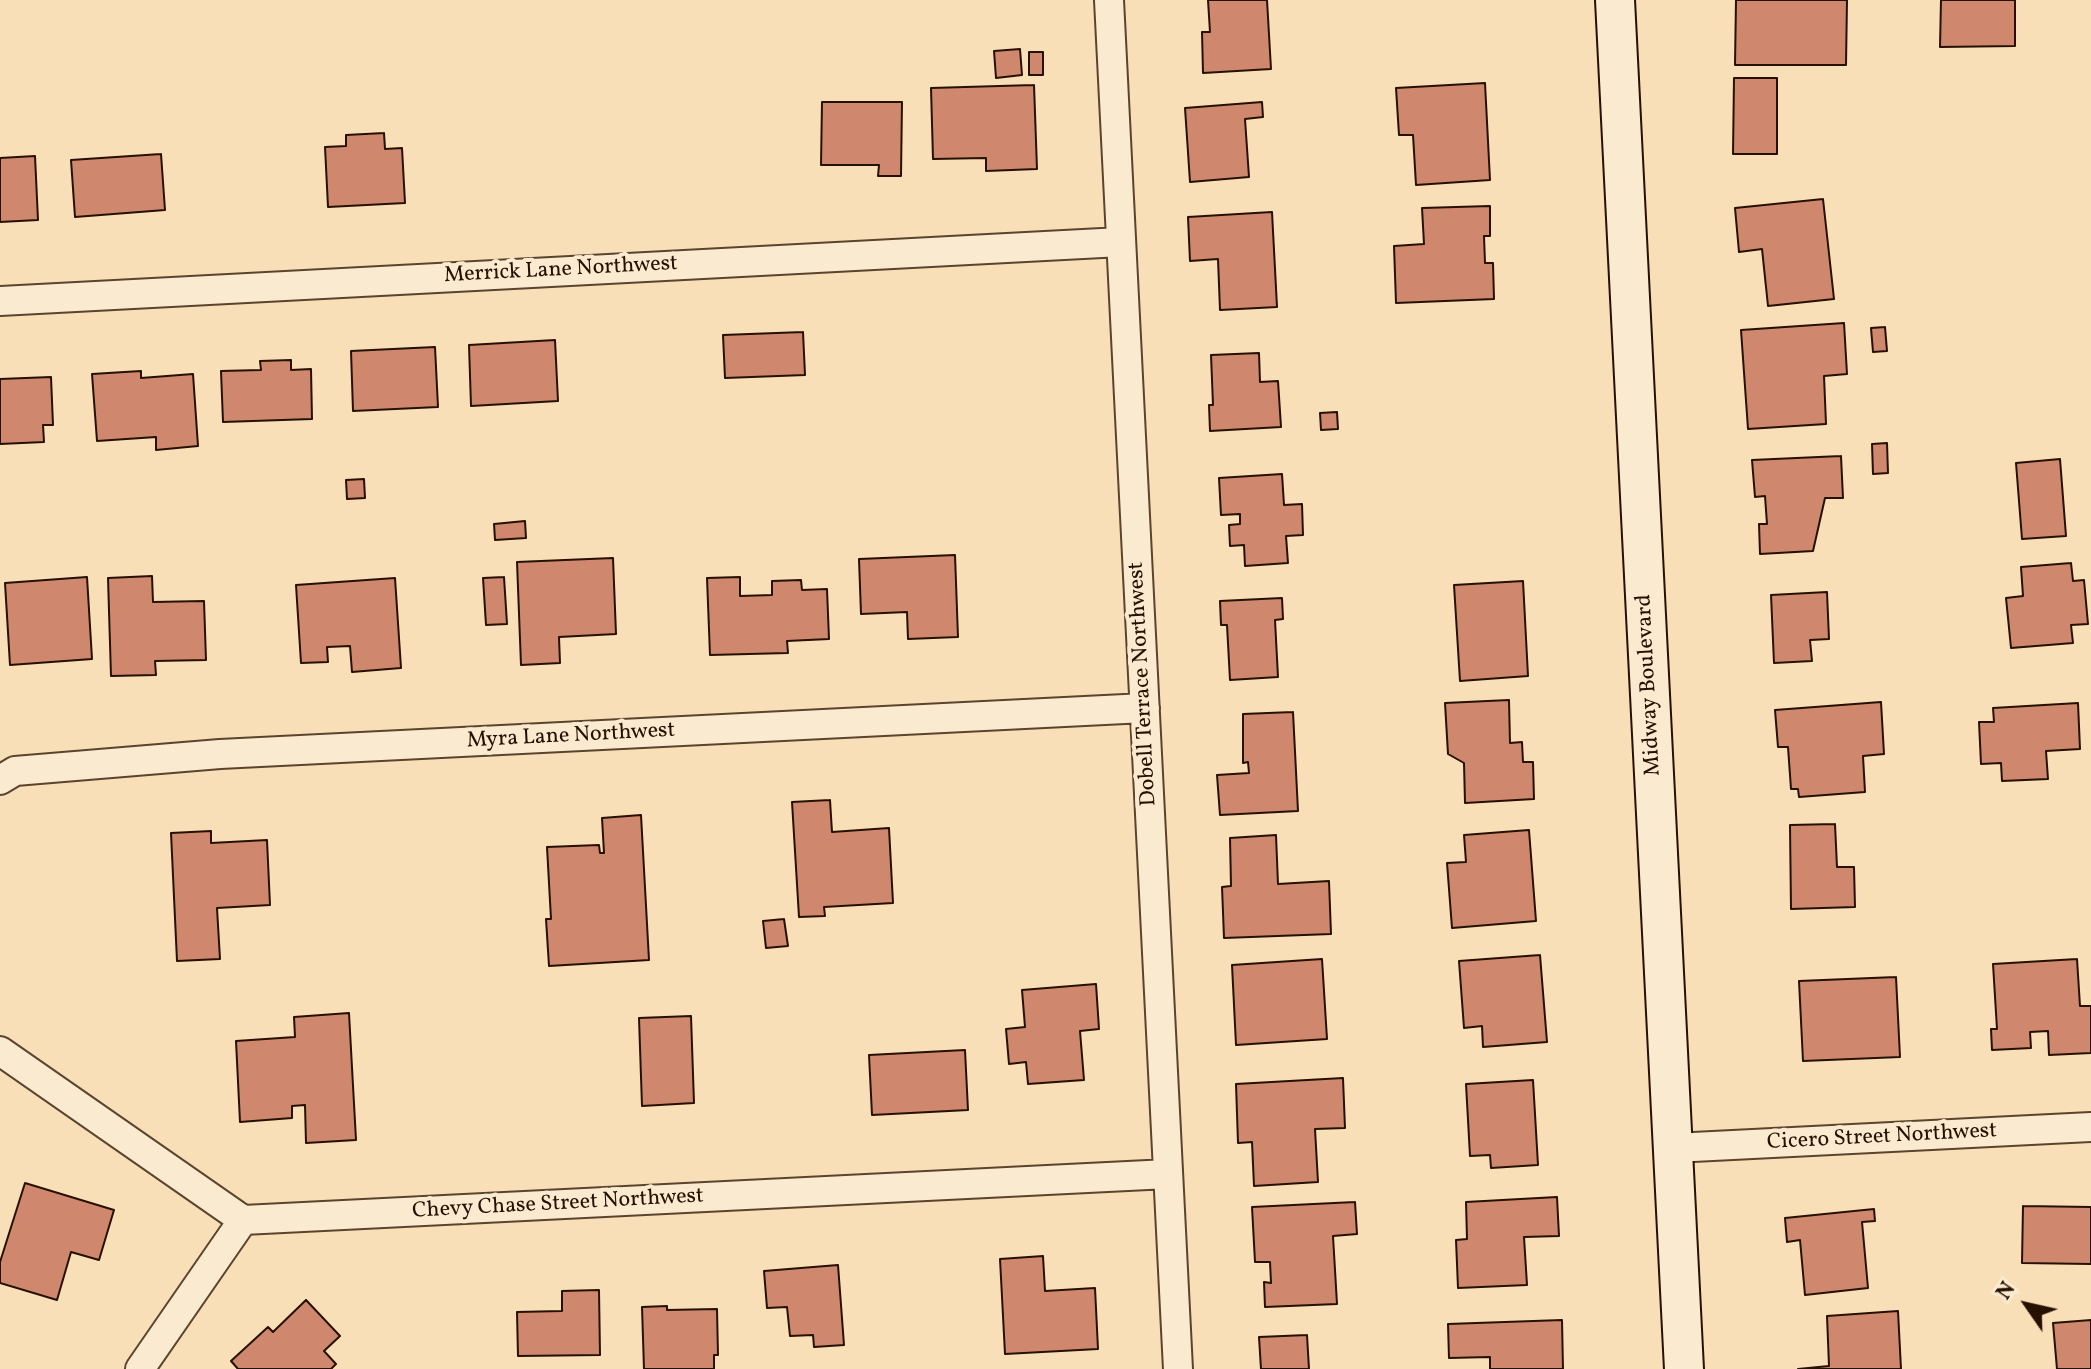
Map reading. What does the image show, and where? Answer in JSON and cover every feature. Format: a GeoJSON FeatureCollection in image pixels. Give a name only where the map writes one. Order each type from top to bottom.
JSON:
{"type":"FeatureCollection","features":[{"type":"Feature","properties":{"kind":"street","name":"Dobell Terrace Northwest"},"geometry":{"type":"LineString","coordinates":[[1109,0],[1178,1369]]}},
{"type":"Feature","properties":{"kind":"street","name":"Midway Boulevard"},"geometry":{"type":"LineString","coordinates":[[1615,0],[1684,1369]]}},
{"type":"Feature","properties":{"kind":"street","name":"Merrick Lane Northwest"},"geometry":{"type":"LineString","coordinates":[[0,301],[1121,242]]}},
{"type":"Feature","properties":{"kind":"street","name":"Myra Lane Northwest"},"geometry":{"type":"LineString","coordinates":[[0,780],[15,771],[220,754],[1145,708]]}},
{"type":"Feature","properties":{"kind":"street"},"geometry":{"type":"LineString","coordinates":[[0,1051],[243,1220],[140,1369]]}},
{"type":"Feature","properties":{"kind":"street","name":"Cicero Street Northwest"},"geometry":{"type":"LineString","coordinates":[[1673,1148],[2091,1127]]}},
{"type":"Feature","properties":{"kind":"street","name":"Chevy Chase Street Northwest"},"geometry":{"type":"LineString","coordinates":[[243,1220],[1168,1174]]}},
{"type":"Feature","properties":{"kind":"building"},"geometry":{"type":"Polygon","coordinates":[[[1208,0],[1267,0],[1271,69],[1203,73],[1202,32],[1210,32],[1208,0]]]}},
{"type":"Feature","properties":{"kind":"building"},"geometry":{"type":"Polygon","coordinates":[[[1736,0],[1847,0],[1846,65],[1735,65],[1736,0]]]}},
{"type":"Feature","properties":{"kind":"building"},"geometry":{"type":"Polygon","coordinates":[[[1941,0],[2015,0],[2015,46],[1940,47],[1941,0]]]}},
{"type":"Feature","properties":{"kind":"building"},"geometry":{"type":"Polygon","coordinates":[[[1020,49],[1022,75],[996,78],[994,51],[1020,49]]]}},
{"type":"Feature","properties":{"kind":"building"},"geometry":{"type":"Polygon","coordinates":[[[1029,52],[1043,52],[1043,75],[1029,75],[1029,52]]]}},
{"type":"Feature","properties":{"kind":"building"},"geometry":{"type":"Polygon","coordinates":[[[1734,78],[1777,78],[1777,154],[1733,154],[1734,78]]]}},
{"type":"Feature","properties":{"kind":"building"},"geometry":{"type":"Polygon","coordinates":[[[1485,83],[1490,180],[1416,185],[1413,135],[1399,135],[1396,88],[1485,83]]]}},
{"type":"Feature","properties":{"kind":"building"},"geometry":{"type":"Polygon","coordinates":[[[1034,85],[1037,169],[986,171],[986,158],[933,159],[931,88],[1034,85]]]}},
{"type":"Feature","properties":{"kind":"building"},"geometry":{"type":"Polygon","coordinates":[[[822,102],[902,102],[901,176],[878,176],[879,165],[821,165],[822,102]]]}},
{"type":"Feature","properties":{"kind":"building"},"geometry":{"type":"Polygon","coordinates":[[[1262,102],[1263,117],[1245,119],[1249,177],[1190,182],[1185,108],[1262,102]]]}},
{"type":"Feature","properties":{"kind":"building"},"geometry":{"type":"Polygon","coordinates":[[[384,133],[385,149],[402,148],[405,203],[328,207],[325,147],[346,146],[346,135],[384,133]]]}},
{"type":"Feature","properties":{"kind":"building"},"geometry":{"type":"Polygon","coordinates":[[[161,154],[165,210],[75,217],[71,160],[161,154]]]}},
{"type":"Feature","properties":{"kind":"building"},"geometry":{"type":"Polygon","coordinates":[[[35,156],[38,220],[0,222],[0,158],[35,156]]]}},
{"type":"Feature","properties":{"kind":"building"},"geometry":{"type":"Polygon","coordinates":[[[1823,199],[1834,299],[1768,306],[1762,249],[1739,252],[1735,208],[1823,199]]]}},
{"type":"Feature","properties":{"kind":"building"},"geometry":{"type":"Polygon","coordinates":[[[1490,206],[1490,236],[1484,236],[1485,263],[1493,263],[1494,299],[1396,303],[1394,246],[1424,244],[1422,208],[1490,206]]]}},
{"type":"Feature","properties":{"kind":"building"},"geometry":{"type":"Polygon","coordinates":[[[1272,212],[1277,307],[1220,310],[1218,259],[1190,261],[1188,217],[1272,212]]]}},
{"type":"Feature","properties":{"kind":"building"},"geometry":{"type":"Polygon","coordinates":[[[1844,323],[1847,374],[1824,376],[1826,424],[1748,429],[1741,330],[1844,323]]]}},
{"type":"Feature","properties":{"kind":"building"},"geometry":{"type":"Polygon","coordinates":[[[1885,327],[1887,351],[1873,352],[1871,328],[1885,327]]]}},
{"type":"Feature","properties":{"kind":"building"},"geometry":{"type":"Polygon","coordinates":[[[803,332],[805,375],[725,378],[723,335],[803,332]]]}},
{"type":"Feature","properties":{"kind":"building"},"geometry":{"type":"Polygon","coordinates":[[[555,340],[558,401],[471,406],[469,345],[555,340]]]}},
{"type":"Feature","properties":{"kind":"building"},"geometry":{"type":"Polygon","coordinates":[[[435,347],[438,407],[353,411],[351,351],[435,347]]]}},
{"type":"Feature","properties":{"kind":"building"},"geometry":{"type":"Polygon","coordinates":[[[1259,353],[1260,382],[1278,381],[1281,427],[1210,431],[1209,405],[1213,405],[1211,355],[1259,353]]]}},
{"type":"Feature","properties":{"kind":"building"},"geometry":{"type":"Polygon","coordinates":[[[291,360],[291,370],[311,369],[312,419],[223,422],[221,371],[261,370],[260,361],[291,360]]]}},
{"type":"Feature","properties":{"kind":"building"},"geometry":{"type":"Polygon","coordinates":[[[141,371],[141,378],[193,374],[198,446],[156,450],[156,437],[97,441],[92,374],[141,371]]]}},
{"type":"Feature","properties":{"kind":"building"},"geometry":{"type":"Polygon","coordinates":[[[51,377],[53,425],[43,425],[44,442],[0,444],[0,379],[51,377]]]}},
{"type":"Feature","properties":{"kind":"building"},"geometry":{"type":"Polygon","coordinates":[[[1337,412],[1338,429],[1321,430],[1320,413],[1337,412]]]}},
{"type":"Feature","properties":{"kind":"building"},"geometry":{"type":"Polygon","coordinates":[[[1887,443],[1888,473],[1873,474],[1872,444],[1887,443]]]}},
{"type":"Feature","properties":{"kind":"building"},"geometry":{"type":"Polygon","coordinates":[[[1841,456],[1843,498],[1825,498],[1813,551],[1760,554],[1759,524],[1767,524],[1765,496],[1755,497],[1752,460],[1841,456]]]}},
{"type":"Feature","properties":{"kind":"building"},"geometry":{"type":"Polygon","coordinates":[[[2060,459],[2066,536],[2022,539],[2016,463],[2060,459]]]}},
{"type":"Feature","properties":{"kind":"building"},"geometry":{"type":"Polygon","coordinates":[[[1282,474],[1284,505],[1302,504],[1303,535],[1286,536],[1288,563],[1245,566],[1244,545],[1230,546],[1229,525],[1240,524],[1240,514],[1221,515],[1219,478],[1282,474]]]}},
{"type":"Feature","properties":{"kind":"building"},"geometry":{"type":"Polygon","coordinates":[[[364,479],[365,498],[347,499],[346,480],[364,479]]]}},
{"type":"Feature","properties":{"kind":"building"},"geometry":{"type":"Polygon","coordinates":[[[525,521],[526,538],[495,540],[494,524],[525,521]]]}},
{"type":"Feature","properties":{"kind":"building"},"geometry":{"type":"Polygon","coordinates":[[[955,555],[958,637],[908,639],[907,612],[861,614],[859,559],[955,555]]]}},
{"type":"Feature","properties":{"kind":"building"},"geometry":{"type":"Polygon","coordinates":[[[613,558],[616,634],[559,637],[560,663],[521,665],[517,562],[613,558]]]}},
{"type":"Feature","properties":{"kind":"building"},"geometry":{"type":"Polygon","coordinates":[[[2071,563],[2073,581],[2084,580],[2088,624],[2071,625],[2073,643],[2011,648],[2006,598],[2023,596],[2021,567],[2071,563]]]}},
{"type":"Feature","properties":{"kind":"building"},"geometry":{"type":"Polygon","coordinates":[[[152,576],[153,602],[204,601],[206,660],[155,661],[156,675],[111,676],[108,578],[152,576]]]}},
{"type":"Feature","properties":{"kind":"building"},"geometry":{"type":"Polygon","coordinates":[[[87,577],[92,659],[10,665],[5,583],[87,577]]]}},
{"type":"Feature","properties":{"kind":"building"},"geometry":{"type":"Polygon","coordinates":[[[504,577],[507,624],[486,625],[483,578],[504,577]]]}},
{"type":"Feature","properties":{"kind":"building"},"geometry":{"type":"Polygon","coordinates":[[[740,577],[740,596],[772,595],[772,581],[801,580],[802,590],[827,589],[829,639],[787,641],[788,653],[710,655],[707,578],[740,577]]]}},
{"type":"Feature","properties":{"kind":"building"},"geometry":{"type":"Polygon","coordinates":[[[395,578],[401,668],[352,672],[350,646],[327,647],[328,662],[301,663],[296,585],[395,578]]]}},
{"type":"Feature","properties":{"kind":"building"},"geometry":{"type":"Polygon","coordinates":[[[1523,581],[1528,676],[1460,681],[1454,585],[1523,581]]]}},
{"type":"Feature","properties":{"kind":"building"},"geometry":{"type":"Polygon","coordinates":[[[1827,592],[1829,639],[1810,640],[1812,661],[1774,663],[1771,595],[1827,592]]]}},
{"type":"Feature","properties":{"kind":"building"},"geometry":{"type":"Polygon","coordinates":[[[1282,598],[1283,619],[1275,620],[1278,677],[1230,680],[1227,625],[1221,625],[1220,601],[1282,598]]]}},
{"type":"Feature","properties":{"kind":"building"},"geometry":{"type":"Polygon","coordinates":[[[1509,700],[1510,743],[1522,742],[1523,762],[1533,762],[1534,799],[1465,803],[1464,763],[1448,754],[1445,703],[1509,700]]]}},
{"type":"Feature","properties":{"kind":"building"},"geometry":{"type":"Polygon","coordinates":[[[1881,702],[1884,754],[1863,756],[1865,792],[1799,797],[1798,789],[1791,789],[1788,747],[1778,747],[1775,710],[1881,702]]]}},
{"type":"Feature","properties":{"kind":"building"},"geometry":{"type":"Polygon","coordinates":[[[2078,703],[2080,749],[2046,751],[2048,779],[2002,781],[2001,763],[1981,764],[1979,722],[1994,722],[1993,708],[2078,703]]]}},
{"type":"Feature","properties":{"kind":"building"},"geometry":{"type":"Polygon","coordinates":[[[1293,712],[1298,811],[1220,815],[1217,775],[1249,773],[1248,762],[1243,763],[1243,714],[1293,712]]]}},
{"type":"Feature","properties":{"kind":"building"},"geometry":{"type":"Polygon","coordinates":[[[830,800],[832,832],[889,828],[893,903],[824,907],[825,916],[799,917],[792,802],[830,800]]]}},
{"type":"Feature","properties":{"kind":"building"},"geometry":{"type":"Polygon","coordinates":[[[641,815],[649,960],[549,966],[546,919],[551,919],[547,847],[599,845],[600,853],[604,853],[602,818],[641,815]]]}},
{"type":"Feature","properties":{"kind":"building"},"geometry":{"type":"Polygon","coordinates":[[[1835,824],[1837,867],[1854,867],[1855,907],[1791,909],[1790,825],[1835,824]]]}},
{"type":"Feature","properties":{"kind":"building"},"geometry":{"type":"Polygon","coordinates":[[[1529,830],[1536,921],[1452,928],[1447,863],[1466,862],[1464,835],[1529,830]]]}},
{"type":"Feature","properties":{"kind":"building"},"geometry":{"type":"Polygon","coordinates":[[[211,831],[211,843],[267,840],[270,905],[217,908],[220,959],[177,961],[171,833],[211,831]]]}},
{"type":"Feature","properties":{"kind":"building"},"geometry":{"type":"Polygon","coordinates":[[[1276,835],[1278,884],[1329,881],[1331,934],[1224,938],[1222,887],[1231,886],[1230,838],[1276,835]]]}},
{"type":"Feature","properties":{"kind":"building"},"geometry":{"type":"Polygon","coordinates":[[[784,919],[788,946],[766,948],[763,921],[784,919]]]}},
{"type":"Feature","properties":{"kind":"building"},"geometry":{"type":"Polygon","coordinates":[[[1540,955],[1547,1042],[1483,1047],[1482,1026],[1464,1028],[1459,961],[1540,955]]]}},
{"type":"Feature","properties":{"kind":"building"},"geometry":{"type":"Polygon","coordinates":[[[1322,959],[1327,1039],[1236,1045],[1232,965],[1322,959]]]}},
{"type":"Feature","properties":{"kind":"building"},"geometry":{"type":"Polygon","coordinates":[[[2077,959],[2080,1006],[2091,1006],[2091,1053],[2049,1055],[2048,1031],[2030,1032],[2031,1048],[1992,1050],[1991,1029],[1997,1029],[1993,964],[2077,959]]]}},
{"type":"Feature","properties":{"kind":"building"},"geometry":{"type":"Polygon","coordinates":[[[1896,977],[1900,1057],[1803,1061],[1799,981],[1896,977]]]}},
{"type":"Feature","properties":{"kind":"building"},"geometry":{"type":"Polygon","coordinates":[[[1096,984],[1099,1029],[1080,1031],[1084,1080],[1028,1084],[1026,1062],[1009,1064],[1006,1029],[1025,1027],[1022,990],[1096,984]]]}},
{"type":"Feature","properties":{"kind":"building"},"geometry":{"type":"Polygon","coordinates":[[[349,1013],[356,1140],[306,1143],[305,1105],[292,1106],[292,1118],[240,1122],[236,1041],[295,1037],[294,1017],[349,1013]]]}},
{"type":"Feature","properties":{"kind":"building"},"geometry":{"type":"Polygon","coordinates":[[[691,1016],[694,1103],[642,1106],[639,1018],[691,1016]]]}},
{"type":"Feature","properties":{"kind":"building"},"geometry":{"type":"Polygon","coordinates":[[[965,1050],[968,1110],[872,1115],[869,1055],[965,1050]]]}},
{"type":"Feature","properties":{"kind":"building"},"geometry":{"type":"Polygon","coordinates":[[[1343,1078],[1345,1128],[1315,1129],[1318,1182],[1254,1186],[1252,1142],[1238,1143],[1236,1084],[1343,1078]]]}},
{"type":"Feature","properties":{"kind":"building"},"geometry":{"type":"Polygon","coordinates":[[[1533,1080],[1538,1165],[1491,1168],[1490,1155],[1470,1156],[1466,1084],[1533,1080]]]}},
{"type":"Feature","properties":{"kind":"building"},"geometry":{"type":"Polygon","coordinates":[[[25,1183],[114,1210],[99,1260],[71,1252],[57,1300],[0,1283],[0,1262],[25,1183]]]}},
{"type":"Feature","properties":{"kind":"building"},"geometry":{"type":"Polygon","coordinates":[[[1557,1197],[1559,1236],[1524,1237],[1527,1285],[1458,1288],[1456,1240],[1467,1239],[1466,1202],[1557,1197]]]}},
{"type":"Feature","properties":{"kind":"building"},"geometry":{"type":"Polygon","coordinates":[[[1355,1202],[1357,1234],[1333,1236],[1337,1304],[1265,1307],[1264,1282],[1271,1283],[1270,1262],[1255,1262],[1252,1207],[1355,1202]]]}},
{"type":"Feature","properties":{"kind":"building"},"geometry":{"type":"Polygon","coordinates":[[[2023,1206],[2091,1207],[2091,1264],[2022,1263],[2023,1206]]]}},
{"type":"Feature","properties":{"kind":"building"},"geometry":{"type":"Polygon","coordinates":[[[1874,1209],[1875,1221],[1862,1222],[1868,1288],[1805,1295],[1800,1240],[1787,1242],[1785,1218],[1874,1209]]]}},
{"type":"Feature","properties":{"kind":"building"},"geometry":{"type":"Polygon","coordinates":[[[1043,1256],[1045,1291],[1095,1288],[1098,1349],[1005,1354],[1000,1259],[1043,1256]]]}},
{"type":"Feature","properties":{"kind":"building"},"geometry":{"type":"Polygon","coordinates":[[[838,1265],[844,1345],[814,1347],[813,1335],[790,1336],[787,1307],[767,1308],[764,1271],[838,1265]]]}},
{"type":"Feature","properties":{"kind":"building"},"geometry":{"type":"Polygon","coordinates":[[[599,1290],[600,1355],[518,1356],[517,1312],[562,1311],[562,1291],[599,1290]]]}},
{"type":"Feature","properties":{"kind":"building"},"geometry":{"type":"Polygon","coordinates":[[[306,1300],[340,1336],[324,1351],[336,1364],[331,1369],[238,1369],[231,1361],[268,1327],[273,1332],[306,1300]]]}},
{"type":"Feature","properties":{"kind":"building"},"geometry":{"type":"Polygon","coordinates":[[[667,1306],[667,1310],[717,1309],[718,1355],[714,1355],[714,1369],[644,1369],[642,1307],[667,1306]]]}},
{"type":"Feature","properties":{"kind":"building"},"geometry":{"type":"Polygon","coordinates":[[[1898,1311],[1901,1369],[1798,1369],[1829,1366],[1827,1316],[1898,1311]]]}},
{"type":"Feature","properties":{"kind":"building"},"geometry":{"type":"Polygon","coordinates":[[[1562,1320],[1563,1369],[1490,1369],[1490,1357],[1449,1358],[1448,1324],[1562,1320]]]}},
{"type":"Feature","properties":{"kind":"building"},"geometry":{"type":"Polygon","coordinates":[[[2091,1320],[2091,1369],[2057,1369],[2053,1323],[2091,1320]]]}},
{"type":"Feature","properties":{"kind":"building"},"geometry":{"type":"Polygon","coordinates":[[[1307,1335],[1309,1369],[1261,1369],[1259,1337],[1307,1335]]]}}]}
